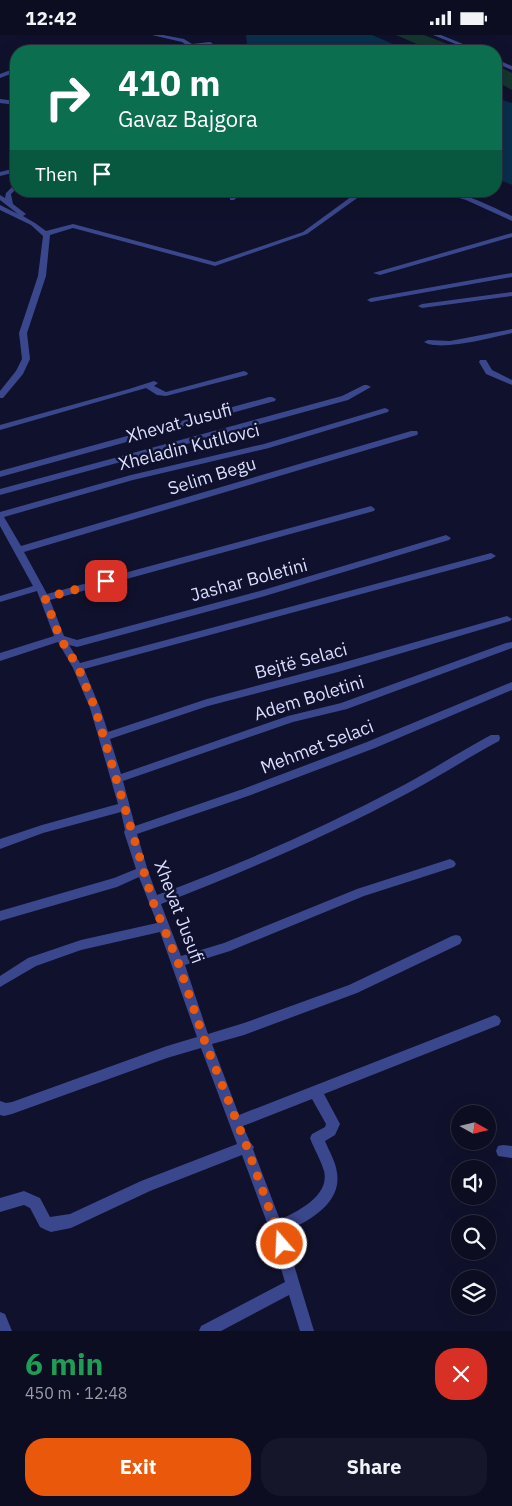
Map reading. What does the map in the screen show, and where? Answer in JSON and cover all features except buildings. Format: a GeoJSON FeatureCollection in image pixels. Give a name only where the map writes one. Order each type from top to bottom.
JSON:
{"type":"FeatureCollection","features":[{"type":"Feature","properties":{"kind":"street"},"geometry":{"type":"LineString","coordinates":[[155,35],[184,41],[191,45]]}},
{"type":"Feature","properties":{"kind":"street"},"geometry":{"type":"LineString","coordinates":[[199,45],[210,43],[213,35]]}},
{"type":"Feature","properties":{"kind":"street"},"geometry":{"type":"LineString","coordinates":[[436,35],[462,45]]}},
{"type":"Feature","properties":{"kind":"street"},"geometry":{"type":"LineString","coordinates":[[10,192],[8,194],[10,204]]}},
{"type":"Feature","properties":{"kind":"street"},"geometry":{"type":"LineString","coordinates":[[0,197],[26,217],[27,221]]}},
{"type":"Feature","properties":{"kind":"street"},"geometry":{"type":"LineString","coordinates":[[0,207],[27,221],[43,234],[73,226],[215,264],[305,233],[356,197]]}},
{"type":"Feature","properties":{"kind":"street"},"geometry":{"type":"LineString","coordinates":[[461,197],[512,219]]}},
{"type":"Feature","properties":{"kind":"street"},"geometry":{"type":"LineString","coordinates":[[0,396],[17,376],[26,359],[23,333],[42,276],[47,234]]}},
{"type":"Feature","properties":{"kind":"street"},"geometry":{"type":"LineString","coordinates":[[377,273],[512,235]]}},
{"type":"Feature","properties":{"kind":"street"},"geometry":{"type":"LineString","coordinates":[[371,301],[512,275]]}},
{"type":"Feature","properties":{"kind":"street"},"geometry":{"type":"LineString","coordinates":[[422,306],[512,294]]}},
{"type":"Feature","properties":{"kind":"street"},"geometry":{"type":"LineString","coordinates":[[428,342],[450,343],[512,331]]}},
{"type":"Feature","properties":{"kind":"street"},"geometry":{"type":"LineString","coordinates":[[483,362],[489,372],[512,384]]}},
{"type":"Feature","properties":{"kind":"street"},"geometry":{"type":"LineString","coordinates":[[0,428],[151,384],[160,393],[166,394],[244,373]]}},
{"type":"Feature","properties":{"kind":"street"},"geometry":{"type":"LineString","coordinates":[[498,387],[512,384]]}},
{"type":"Feature","properties":{"kind":"street","name":"Xhevat Jusufi"},"geometry":{"type":"LineString","coordinates":[[0,492],[339,400],[367,387]]}},
{"type":"Feature","properties":{"kind":"street"},"geometry":{"type":"LineString","coordinates":[[0,474],[272,399]]}},
{"type":"Feature","properties":{"kind":"street","name":"Xheladin Kutllovci"},"geometry":{"type":"LineString","coordinates":[[0,517],[131,478],[257,448],[385,410]]}},
{"type":"Feature","properties":{"kind":"street","name":"Selim Begu"},"geometry":{"type":"LineString","coordinates":[[18,551],[414,433]]}},
{"type":"Feature","properties":{"kind":"street"},"geometry":{"type":"LineString","coordinates":[[0,599],[42,593],[371,509]]}},
{"type":"Feature","properties":{"kind":"street","name":"Xhevat Jusufi"},"geometry":{"type":"LineString","coordinates":[[0,517],[42,593],[60,638],[78,667],[105,737],[142,871],[178,962],[205,1042],[247,1147],[276,1227],[307,1331]]}},
{"type":"Feature","properties":{"kind":"street","name":"Jashar Boletini"},"geometry":{"type":"LineString","coordinates":[[60,638],[77,643],[262,594],[446,538]]}},
{"type":"Feature","properties":{"kind":"street"},"geometry":{"type":"LineString","coordinates":[[78,667],[491,556]]}},
{"type":"Feature","properties":{"kind":"street","name":"Bejtë Selaci"},"geometry":{"type":"LineString","coordinates":[[105,737],[207,703],[338,668],[508,619]]}},
{"type":"Feature","properties":{"kind":"street"},"geometry":{"type":"LineString","coordinates":[[0,657],[60,638]]}},
{"type":"Feature","properties":{"kind":"street","name":"Adem Boletini"},"geometry":{"type":"LineString","coordinates":[[117,779],[292,719],[343,706],[509,645]]}},
{"type":"Feature","properties":{"kind":"street","name":"Mehmet Selaci"},"geometry":{"type":"LineString","coordinates":[[130,832],[247,792],[371,745],[512,686]]}},
{"type":"Feature","properties":{"kind":"street"},"geometry":{"type":"LineString","coordinates":[[153,902],[226,875],[356,815],[427,777],[457,757],[495,738]]}},
{"type":"Feature","properties":{"kind":"street"},"geometry":{"type":"LineString","coordinates":[[0,844],[42,829],[124,807]]}},
{"type":"Feature","properties":{"kind":"street"},"geometry":{"type":"LineString","coordinates":[[178,962],[226,947],[361,892],[450,864]]}},
{"type":"Feature","properties":{"kind":"street"},"geometry":{"type":"LineString","coordinates":[[0,916],[116,882],[142,871]]}},
{"type":"Feature","properties":{"kind":"street"},"geometry":{"type":"LineString","coordinates":[[0,982],[32,962],[81,945],[163,926]]}},
{"type":"Feature","properties":{"kind":"street"},"geometry":{"type":"LineString","coordinates":[[0,1107],[4,1110],[12,1109],[167,1052],[205,1042],[353,989],[456,940]]}},
{"type":"Feature","properties":{"kind":"street"},"geometry":{"type":"LineString","coordinates":[[237,1122],[496,1021]]}},
{"type":"Feature","properties":{"kind":"street"},"geometry":{"type":"LineString","coordinates":[[276,1227],[306,1214],[320,1202],[330,1186],[332,1175],[317,1139],[330,1131],[333,1124],[315,1091]]}},
{"type":"Feature","properties":{"kind":"street"},"geometry":{"type":"LineString","coordinates":[[0,1205],[24,1198],[35,1203],[45,1222],[51,1225],[71,1221],[146,1186],[247,1147]]}},
{"type":"Feature","properties":{"kind":"street"},"geometry":{"type":"LineString","coordinates":[[206,1331],[294,1285]]}},
{"type":"Feature","properties":{"kind":"street"},"geometry":{"type":"LineString","coordinates":[[0,1319],[4,1331]]}},
{"type":"Feature","properties":{"kind":"green space"},"geometry":{"type":"Polygon","coordinates":[[[396,35],[424,35],[450,45],[419,45],[396,35]]]}},
{"type":"Feature","properties":{"kind":"green space"},"geometry":{"type":"Polygon","coordinates":[[[502,68],[512,73],[512,90],[502,84],[502,68]]]}},
{"type":"Feature","properties":{"kind":"water"},"geometry":{"type":"Polygon","coordinates":[[[246,35],[372,35],[395,45],[248,45],[246,35]]]}},
{"type":"Feature","properties":{"kind":"water"},"geometry":{"type":"Polygon","coordinates":[[[502,100],[512,103],[512,185],[502,181],[502,100]]]}},
{"type":"Feature","properties":{"kind":"route"},"geometry":{"type":"LineString","coordinates":[[106,581],[45,598],[60,638],[78,667],[95,708],[105,737],[142,871],[178,962],[205,1042],[247,1147],[282,1244]]}}]}
